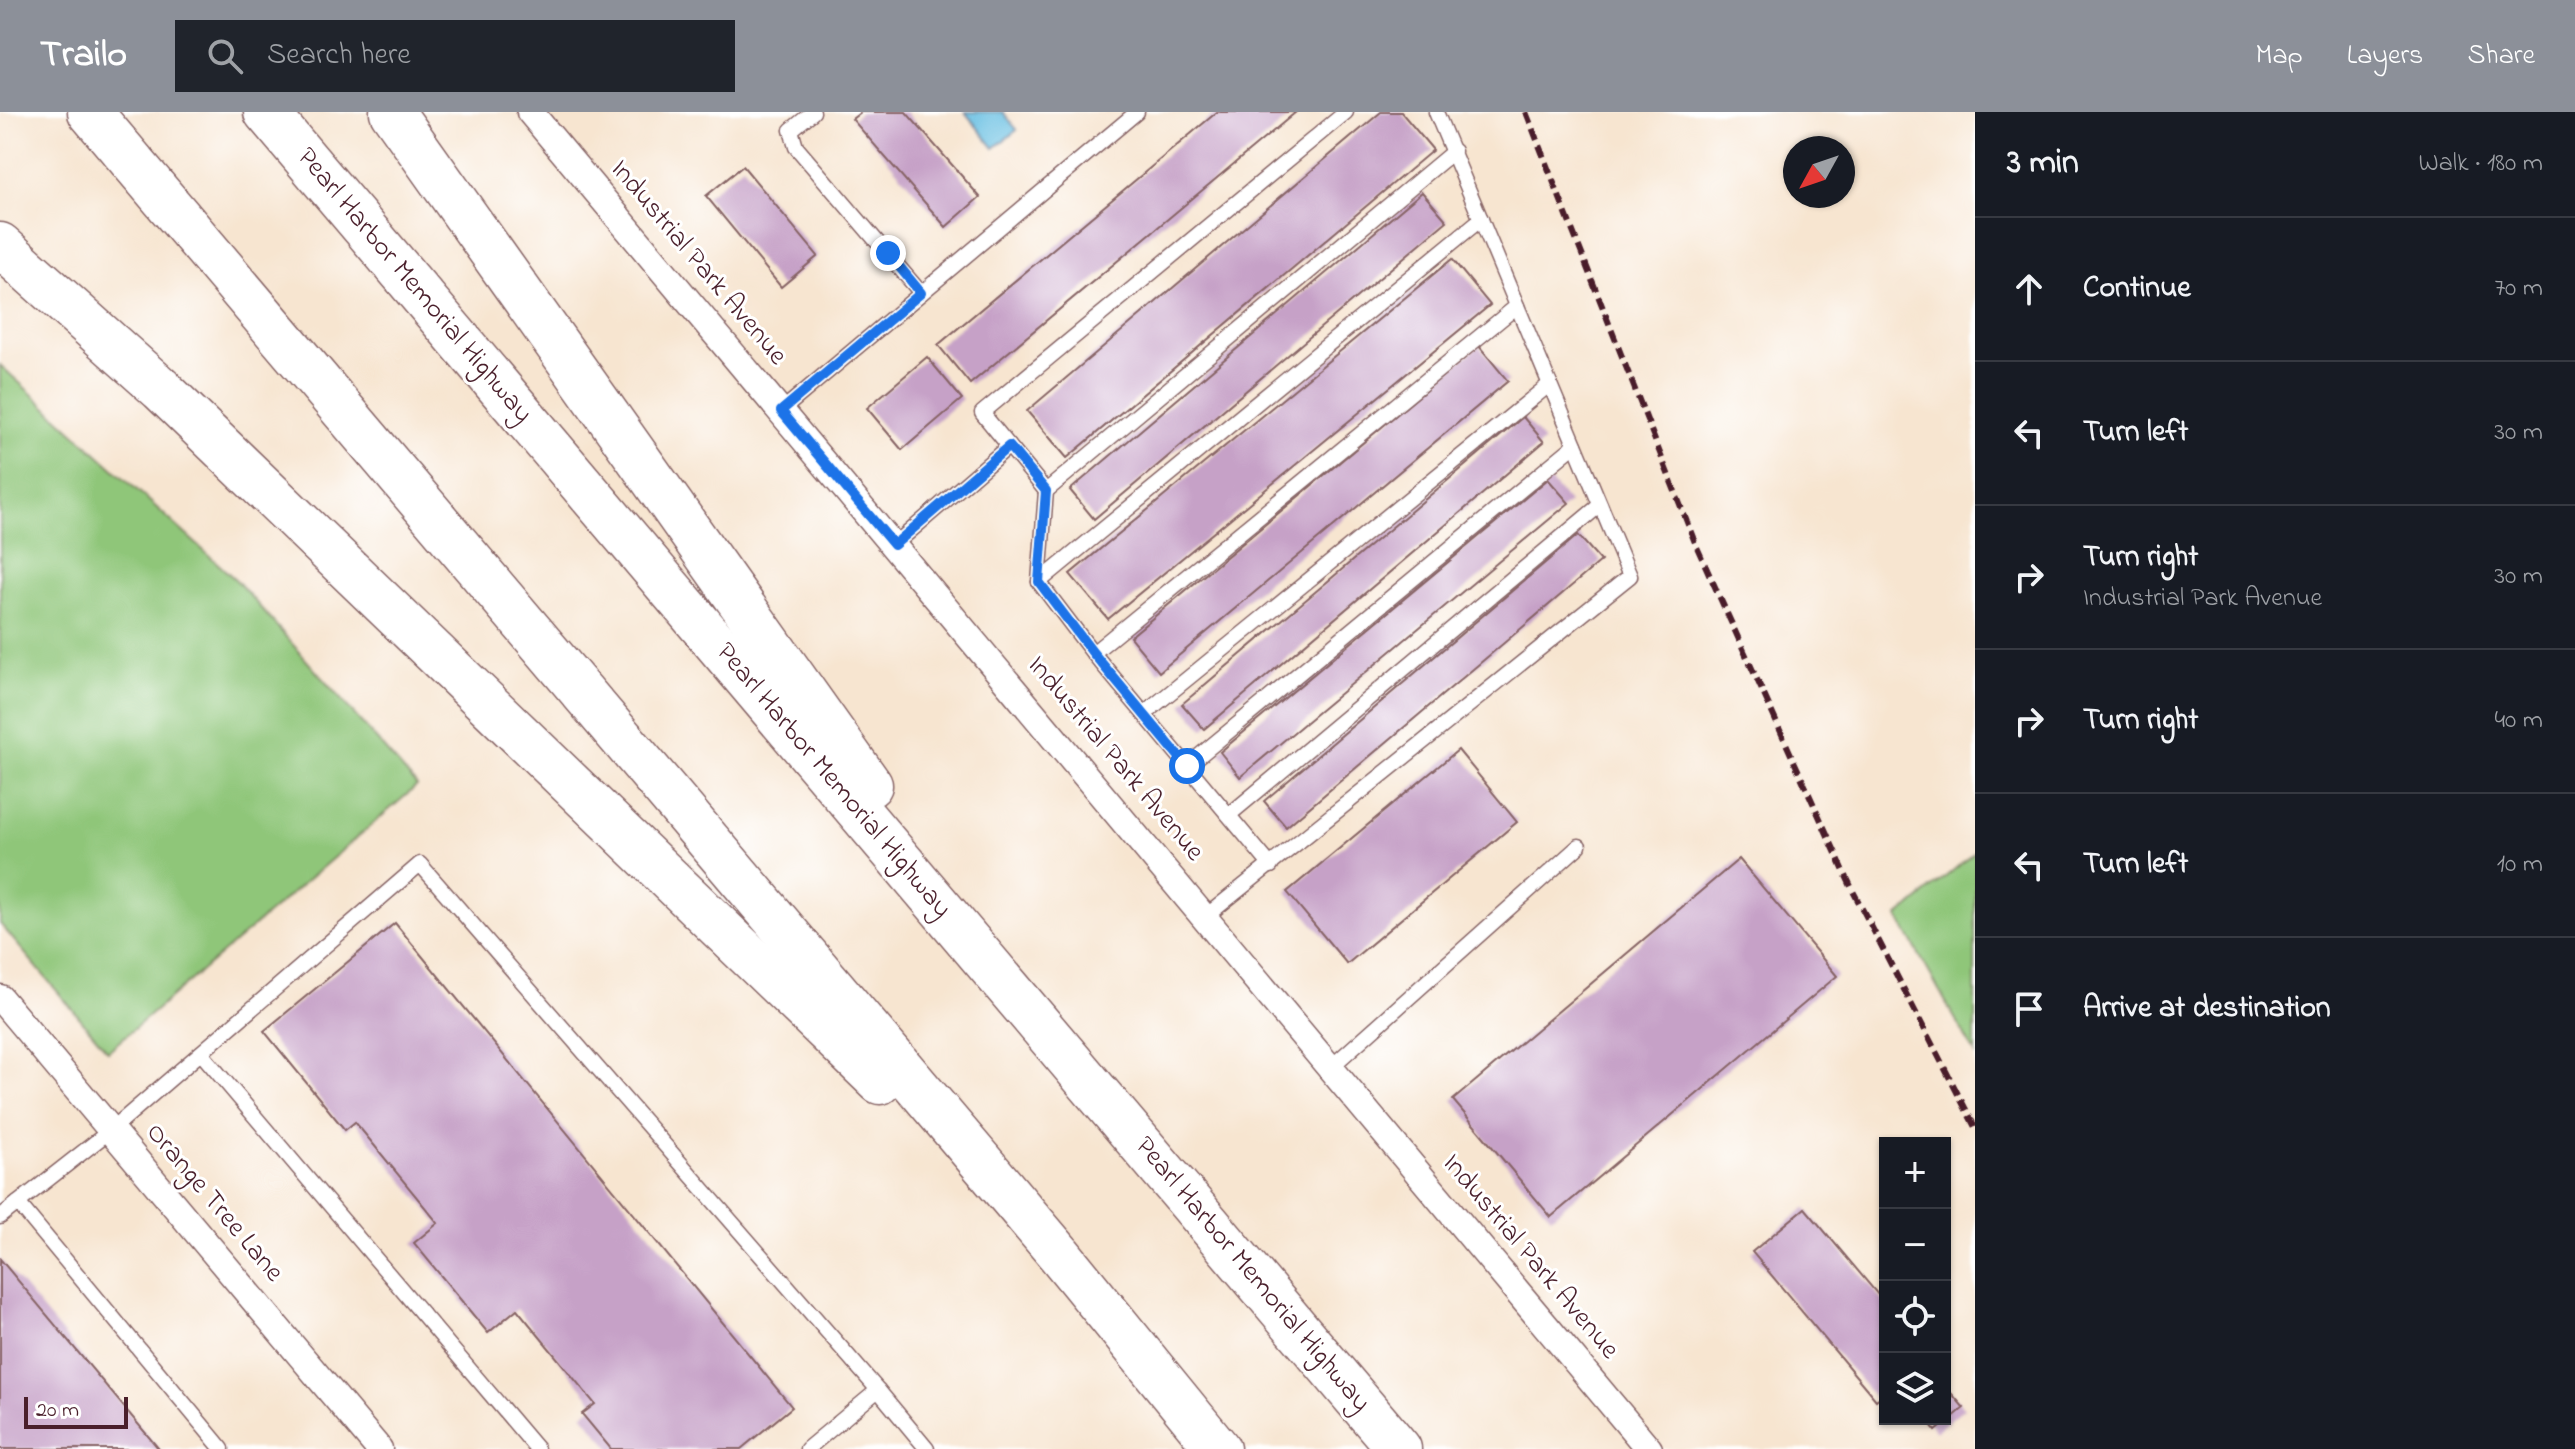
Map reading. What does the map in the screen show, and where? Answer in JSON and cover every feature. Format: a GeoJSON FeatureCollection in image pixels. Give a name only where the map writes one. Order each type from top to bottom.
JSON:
{"type":"FeatureCollection","features":[{"type":"Feature","properties":{"kind":"highway"},"geometry":{"type":"LineString","coordinates":[[73,112],[191,233]]}},
{"type":"Feature","properties":{"kind":"highway"},"geometry":{"type":"LineString","coordinates":[[90,112],[1060,1255],[1218,1449]]}},
{"type":"Feature","properties":{"kind":"highway","name":"Pearl Harbor Memorial Highway"},"geometry":{"type":"LineString","coordinates":[[266,112],[1399,1449]]}},
{"type":"Feature","properties":{"kind":"highway"},"geometry":{"type":"LineString","coordinates":[[392,112],[1048,1035]]}},
{"type":"Feature","properties":{"kind":"highway"},"geometry":{"type":"LineString","coordinates":[[0,245],[161,389],[1060,1255]]}},
{"type":"Feature","properties":{"kind":"street","name":"Industrial Park Avenue"},"geometry":{"type":"LineString","coordinates":[[530,112],[1649,1449]]}},
{"type":"Feature","properties":{"kind":"street","name":"Orange Tree Lane"},"geometry":{"type":"LineString","coordinates":[[0,998],[379,1449]]}},
{"type":"Feature","properties":{"kind":"lane"},"geometry":{"type":"LineString","coordinates":[[813,112],[791,130],[796,147],[921,293]]}},
{"type":"Feature","properties":{"kind":"lane"},"geometry":{"type":"LineString","coordinates":[[781,411],[1137,112]]}},
{"type":"Feature","properties":{"kind":"lane"},"geometry":{"type":"LineString","coordinates":[[1271,866],[1093,653],[1039,582],[1046,491],[982,413],[1346,112]]}},
{"type":"Feature","properties":{"kind":"lane"},"geometry":{"type":"LineString","coordinates":[[1205,917],[1630,576],[1436,112]]}},
{"type":"Feature","properties":{"kind":"lane"},"geometry":{"type":"LineString","coordinates":[[1046,491],[1454,151]]}},
{"type":"Feature","properties":{"kind":"lane"},"geometry":{"type":"LineString","coordinates":[[1039,582],[1481,219]]}},
{"type":"Feature","properties":{"kind":"lane"},"geometry":{"type":"LineString","coordinates":[[1093,653],[1517,306]]}},
{"type":"Feature","properties":{"kind":"lane"},"geometry":{"type":"LineString","coordinates":[[1144,714],[1550,384]]}},
{"type":"Feature","properties":{"kind":"lane"},"geometry":{"type":"LineString","coordinates":[[1187,766],[1575,445]]}},
{"type":"Feature","properties":{"kind":"lane"},"geometry":{"type":"LineString","coordinates":[[894,545],[1009,446]]}},
{"type":"Feature","properties":{"kind":"lane"},"geometry":{"type":"LineString","coordinates":[[1229,815],[1600,505]]}},
{"type":"Feature","properties":{"kind":"lane"},"geometry":{"type":"LineString","coordinates":[[1330,1068],[1579,846]]}},
{"type":"Feature","properties":{"kind":"lane"},"geometry":{"type":"LineString","coordinates":[[0,1217],[111,1130],[420,864],[927,1449]]}},
{"type":"Feature","properties":{"kind":"lane"},"geometry":{"type":"LineString","coordinates":[[201,1053],[537,1449]]}},
{"type":"Feature","properties":{"kind":"lane"},"geometry":{"type":"LineString","coordinates":[[18,1203],[222,1449]]}},
{"type":"Feature","properties":{"kind":"lane"},"geometry":{"type":"LineString","coordinates":[[807,1449],[878,1390]]}},
{"type":"Feature","properties":{"kind":"green space"},"geometry":{"type":"Polygon","coordinates":[[[0,365],[237,581],[417,786],[108,1051],[0,924],[0,365]]]}},
{"type":"Feature","properties":{"kind":"green space"},"geometry":{"type":"Polygon","coordinates":[[[1975,852],[1975,1054],[1898,917],[1975,852]]]}},
{"type":"Feature","properties":{"kind":"water"},"geometry":{"type":"Polygon","coordinates":[[[965,112],[1003,112],[1017,130],[994,148],[965,112]]]}},
{"type":"Feature","properties":{"kind":"building"},"geometry":{"type":"Polygon","coordinates":[[[861,112],[906,112],[980,197],[946,227],[852,119],[861,112]]]}},
{"type":"Feature","properties":{"kind":"building"},"geometry":{"type":"Polygon","coordinates":[[[1217,112],[1296,112],[970,384],[938,345],[1217,112]]]}},
{"type":"Feature","properties":{"kind":"building"},"geometry":{"type":"Polygon","coordinates":[[[1381,112],[1401,112],[1433,150],[1067,458],[1027,411],[1381,112]]]}},
{"type":"Feature","properties":{"kind":"building"},"geometry":{"type":"Polygon","coordinates":[[[743,166],[818,256],[781,287],[706,196],[743,166]]]}},
{"type":"Feature","properties":{"kind":"building"},"geometry":{"type":"Polygon","coordinates":[[[1422,192],[1447,221],[1094,519],[1070,490],[1422,192]]]}},
{"type":"Feature","properties":{"kind":"building"},"geometry":{"type":"Polygon","coordinates":[[[1452,259],[1490,305],[1108,619],[1070,574],[1452,259]]]}},
{"type":"Feature","properties":{"kind":"building"},"geometry":{"type":"Polygon","coordinates":[[[1479,346],[1508,381],[1159,672],[1130,637],[1479,346]]]}},
{"type":"Feature","properties":{"kind":"building"},"geometry":{"type":"Polygon","coordinates":[[[927,357],[962,399],[902,450],[867,408],[927,357]]]}},
{"type":"Feature","properties":{"kind":"building"},"geometry":{"type":"Polygon","coordinates":[[[1523,417],[1544,442],[1204,729],[1182,704],[1523,417]]]}},
{"type":"Feature","properties":{"kind":"building"},"geometry":{"type":"Polygon","coordinates":[[[1548,479],[1569,503],[1240,777],[1220,752],[1548,479]]]}},
{"type":"Feature","properties":{"kind":"building"},"geometry":{"type":"Polygon","coordinates":[[[1578,535],[1601,561],[1286,827],[1264,801],[1578,535]]]}},
{"type":"Feature","properties":{"kind":"building"},"geometry":{"type":"Polygon","coordinates":[[[1458,750],[1517,822],[1347,964],[1287,892],[1458,750]]]}},
{"type":"Feature","properties":{"kind":"building"},"geometry":{"type":"Polygon","coordinates":[[[1739,859],[1837,976],[1551,1217],[1453,1100],[1739,859]]]}},
{"type":"Feature","properties":{"kind":"building"},"geometry":{"type":"Polygon","coordinates":[[[395,923],[792,1407],[741,1449],[611,1449],[582,1414],[595,1404],[517,1309],[488,1333],[414,1243],[438,1223],[355,1122],[345,1130],[264,1031],[395,923]]]}},
{"type":"Feature","properties":{"kind":"building"},"geometry":{"type":"Polygon","coordinates":[[[1805,1208],[1879,1296],[1879,1398],[1876,1400],[1752,1252],[1805,1208]]]}},
{"type":"Feature","properties":{"kind":"building"},"geometry":{"type":"Polygon","coordinates":[[[0,1259],[159,1449],[0,1449],[0,1259]]]}},
{"type":"Feature","properties":{"kind":"building"},"geometry":{"type":"Polygon","coordinates":[[[1951,1393],[1964,1408],[1951,1419],[1951,1393]]]}},
{"type":"Feature","properties":{"kind":"railway"},"geometry":{"type":"LineString","coordinates":[[1526,112],[1696,545],[1853,891],[1975,1127]]}},
{"type":"Feature","properties":{"kind":"route"},"geometry":{"type":"LineString","coordinates":[[888,253],[921,293],[781,411],[894,545],[1009,446],[1046,491],[1039,582],[1093,653],[1187,766]]}}]}
